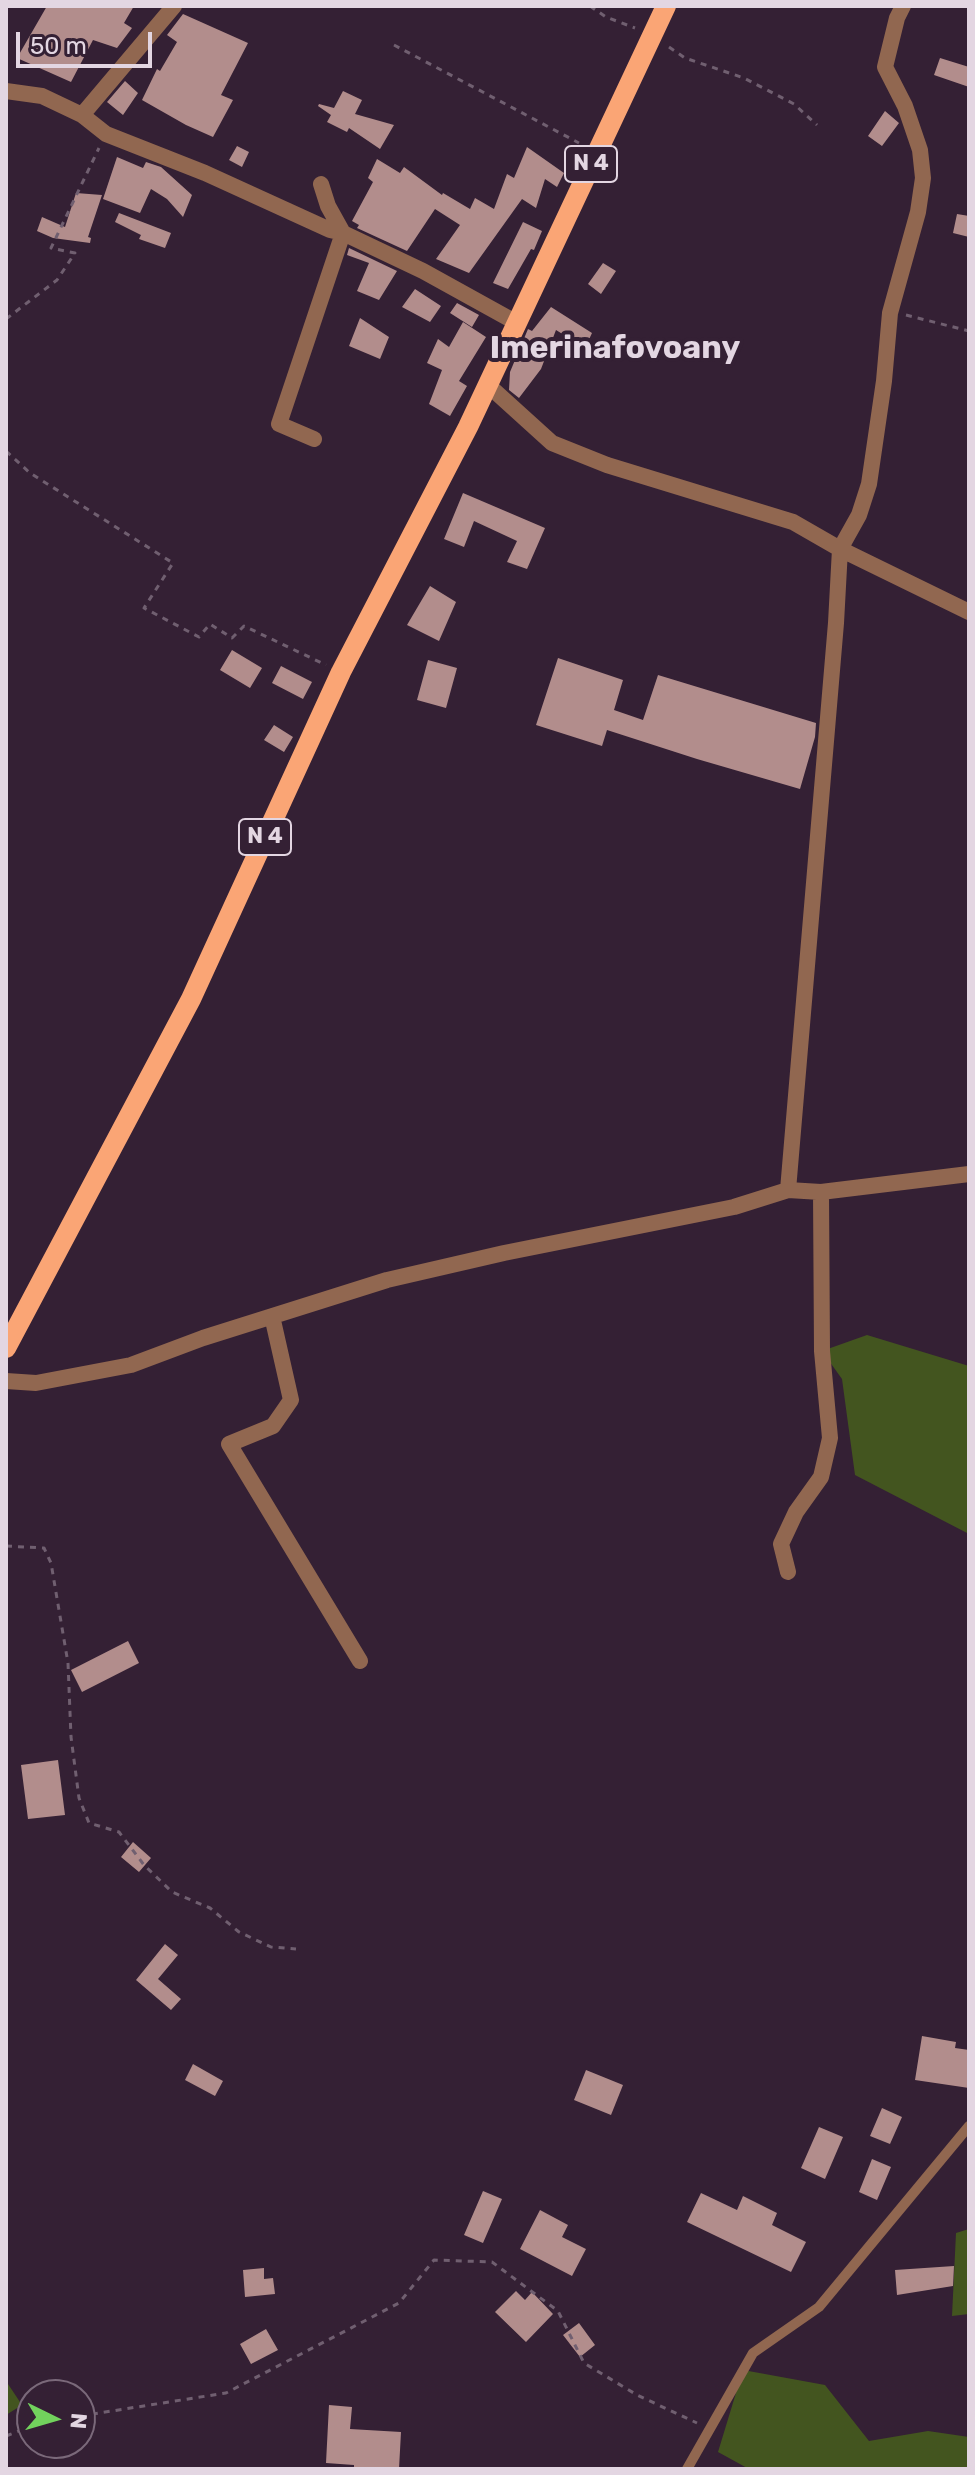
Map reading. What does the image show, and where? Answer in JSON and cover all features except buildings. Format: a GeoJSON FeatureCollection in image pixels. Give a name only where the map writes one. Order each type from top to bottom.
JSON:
{"type":"FeatureCollection","features":[{"type":"Feature","properties":{"kind":"main road","name":"N 4"},"geometry":{"type":"LineString","coordinates":[[6,1348],[191,999],[341,672],[488,385],[666,6]]}},
{"type":"Feature","properties":{"kind":"street"},"geometry":{"type":"LineString","coordinates":[[82,115],[174,6]]}},
{"type":"Feature","properties":{"kind":"street"},"geometry":{"type":"LineString","coordinates":[[788,1190],[840,549],[859,515],[869,484],[890,313],[918,212],[923,178],[920,150],[905,106],[885,67],[903,6]]}},
{"type":"Feature","properties":{"kind":"street"},"geometry":{"type":"LineString","coordinates":[[6,91],[42,96],[82,115],[106,134],[343,233],[436,277],[517,323]]}},
{"type":"Feature","properties":{"kind":"street"},"geometry":{"type":"LineString","coordinates":[[314,439],[279,424],[343,233],[328,206],[321,184]]}},
{"type":"Feature","properties":{"kind":"street"},"geometry":{"type":"LineString","coordinates":[[488,385],[552,443],[607,465],[793,522],[840,549],[969,612]]}},
{"type":"Feature","properties":{"kind":"street"},"geometry":{"type":"LineString","coordinates":[[6,1381],[36,1383],[131,1365],[387,1280],[734,1207],[788,1190],[821,1192],[969,1174]]}},
{"type":"Feature","properties":{"kind":"street"},"geometry":{"type":"LineString","coordinates":[[788,1572],[781,1544],[796,1512],[821,1477],[830,1438],[822,1351],[821,1192]]}},
{"type":"Feature","properties":{"kind":"street"},"geometry":{"type":"LineString","coordinates":[[272,1316],[291,1400],[273,1426],[229,1444],[360,1661]]}},
{"type":"Feature","properties":{"kind":"lane"},"geometry":{"type":"LineString","coordinates":[[687,2469],[753,2353],[819,2307],[969,2126]]}},
{"type":"Feature","properties":{"kind":"path"},"geometry":{"type":"LineString","coordinates":[[590,6],[606,17],[651,35],[685,58],[744,78],[794,104],[817,125]]}},
{"type":"Feature","properties":{"kind":"path"},"geometry":{"type":"LineString","coordinates":[[394,45],[596,153]]}},
{"type":"Feature","properties":{"kind":"path"},"geometry":{"type":"LineString","coordinates":[[6,319],[57,280],[75,253],[51,248],[106,134]]}},
{"type":"Feature","properties":{"kind":"path"},"geometry":{"type":"LineString","coordinates":[[890,313],[969,331]]}},
{"type":"Feature","properties":{"kind":"path"},"geometry":{"type":"LineString","coordinates":[[6,451],[30,473],[173,563],[144,608],[199,637],[210,624],[232,638],[244,626],[341,672]]}},
{"type":"Feature","properties":{"kind":"path"},"geometry":{"type":"LineString","coordinates":[[6,1546],[44,1548],[51,1563],[68,1663],[71,1737],[79,1798],[89,1823],[119,1832],[144,1865],[172,1892],[210,1908],[239,1932],[271,1947],[296,1949]]}},
{"type":"Feature","properties":{"kind":"path"},"geometry":{"type":"LineString","coordinates":[[96,2413],[226,2393],[399,2303],[434,2260],[492,2262],[558,2311],[584,2363],[637,2395],[710,2429]]}},
{"type":"Feature","properties":{"kind":"green space"},"geometry":{"type":"Polygon","coordinates":[[[867,1335],[969,1366],[969,1534],[855,1475],[842,1379],[822,1351],[867,1335]]]}},
{"type":"Feature","properties":{"kind":"green space"},"geometry":{"type":"Polygon","coordinates":[[[969,2229],[969,2314],[952,2316],[956,2233],[969,2229]]]}},
{"type":"Feature","properties":{"kind":"green space"},"geometry":{"type":"Polygon","coordinates":[[[743,2370],[825,2385],[869,2441],[928,2431],[969,2437],[969,2469],[749,2469],[718,2452],[743,2370]]]}},
{"type":"Feature","properties":{"kind":"green space"},"geometry":{"type":"Polygon","coordinates":[[[6,2381],[16,2396],[16,2409],[6,2415],[6,2381]]]}},
{"type":"Feature","properties":{"kind":"district","name":"Imerinafovoany"},"geometry":{"type":"Point","coordinates":[615,349]}}]}
